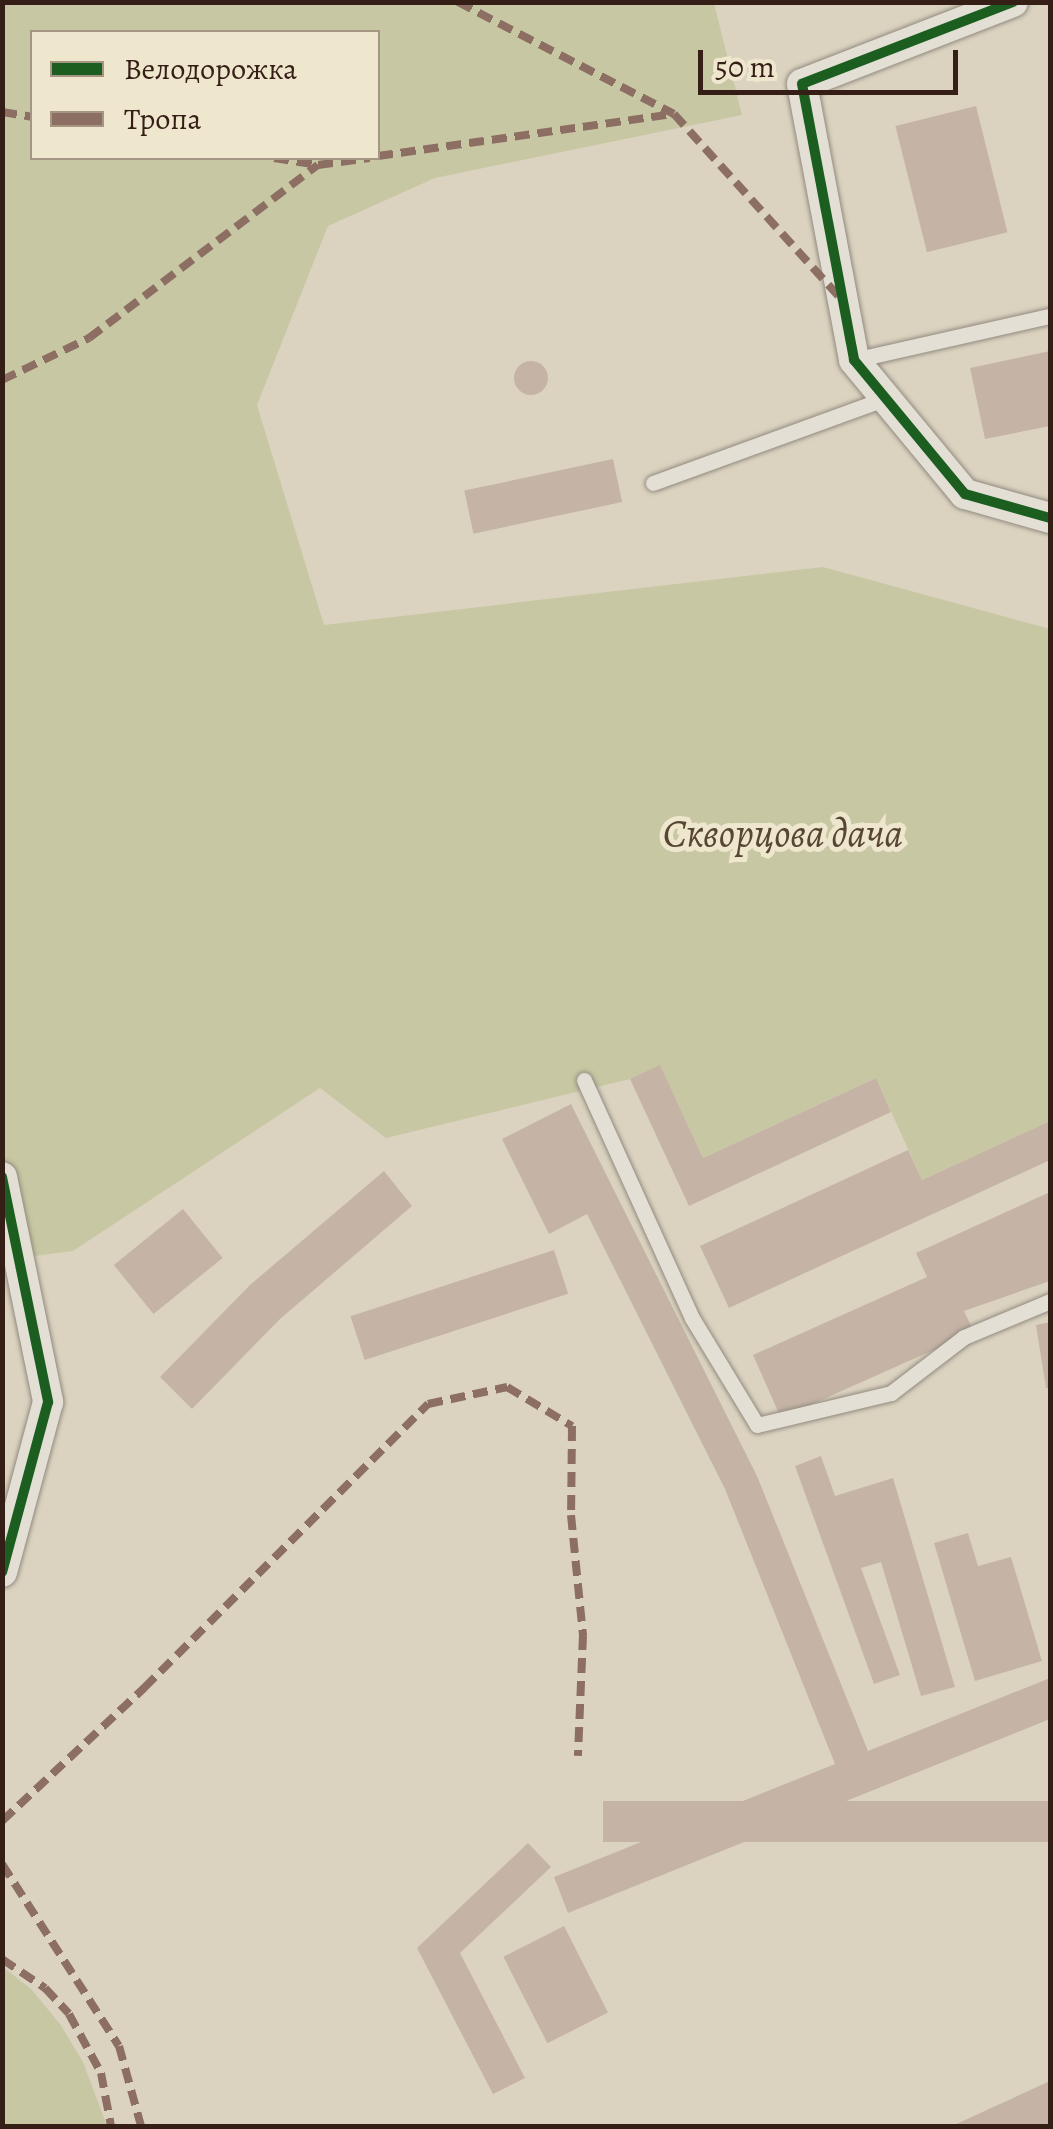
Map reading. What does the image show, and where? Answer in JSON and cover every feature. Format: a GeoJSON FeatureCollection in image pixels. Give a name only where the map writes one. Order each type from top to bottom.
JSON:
{"type":"FeatureCollection","features":[{"type":"Feature","properties":{"kind":"street"},"geometry":{"type":"LineString","coordinates":[[1013,2],[802,84],[854,360],[965,494],[1050,518]]}},
{"type":"Feature","properties":{"kind":"street"},"geometry":{"type":"LineString","coordinates":[[2,1177],[48,1402],[2,1572]]}},
{"type":"Feature","properties":{"kind":"lane"},"geometry":{"type":"LineString","coordinates":[[854,360],[1050,316]]}},
{"type":"Feature","properties":{"kind":"lane"},"geometry":{"type":"LineString","coordinates":[[653,483],[886,398]]}},
{"type":"Feature","properties":{"kind":"lane"},"geometry":{"type":"LineString","coordinates":[[584,1080],[692,1318],[757,1426],[891,1393],[964,1337],[1050,1301]]}},
{"type":"Feature","properties":{"kind":"green space","name":"Скворцова дача"},"geometry":{"type":"Polygon","coordinates":[[[2,3],[714,3],[742,115],[435,178],[328,226],[257,405],[324,625],[823,567],[1050,629],[1050,1121],[922,1180],[876,1078],[703,1158],[660,1066],[630,1079],[386,1138],[320,1088],[73,1251],[3,1260],[2,3]]]}},
{"type":"Feature","properties":{"kind":"green space"},"geometry":{"type":"Polygon","coordinates":[[[3,1967],[31,1989],[60,2024],[83,2062],[107,2126],[3,2126],[3,1967]]]}},
{"type":"Feature","properties":{"kind":"building"},"geometry":{"type":"Polygon","coordinates":[[[976,106],[1007,232],[927,252],[895,126],[976,106]]]}},
{"type":"Feature","properties":{"kind":"building"},"geometry":{"type":"Polygon","coordinates":[[[1050,351],[1050,426],[985,439],[970,368],[1050,351]]]}},
{"type":"Feature","properties":{"kind":"building"},"geometry":{"type":"Polygon","coordinates":[[[531,361],[543,366],[548,378],[543,390],[531,395],[519,390],[514,378],[519,366],[531,361]]]}},
{"type":"Feature","properties":{"kind":"building"},"geometry":{"type":"Polygon","coordinates":[[[613,459],[622,502],[473,534],[464,491],[613,459]]]}},
{"type":"Feature","properties":{"kind":"building"},"geometry":{"type":"Polygon","coordinates":[[[660,1065],[703,1158],[876,1078],[891,1112],[689,1206],[630,1079],[660,1065]]]}},
{"type":"Feature","properties":{"kind":"building"},"geometry":{"type":"Polygon","coordinates":[[[571,1104],[757,1476],[868,1751],[1050,1678],[1050,1719],[568,1913],[554,1877],[835,1764],[725,1489],[587,1214],[549,1234],[502,1139],[571,1104]]]}},
{"type":"Feature","properties":{"kind":"building"},"geometry":{"type":"Polygon","coordinates":[[[1050,1121],[1050,1160],[729,1308],[700,1246],[908,1150],[922,1180],[1050,1121]]]}},
{"type":"Feature","properties":{"kind":"building"},"geometry":{"type":"Polygon","coordinates":[[[384,1171],[412,1206],[280,1319],[192,1409],[160,1377],[250,1285],[384,1171]]]}},
{"type":"Feature","properties":{"kind":"building"},"geometry":{"type":"Polygon","coordinates":[[[1050,1192],[1050,1281],[964,1311],[974,1332],[781,1418],[753,1355],[927,1277],[916,1253],[1050,1192]]]}},
{"type":"Feature","properties":{"kind":"building"},"geometry":{"type":"Polygon","coordinates":[[[183,1209],[223,1258],[153,1314],[114,1265],[183,1209]]]}},
{"type":"Feature","properties":{"kind":"building"},"geometry":{"type":"Polygon","coordinates":[[[554,1250],[568,1294],[365,1360],[350,1316],[554,1250]]]}},
{"type":"Feature","properties":{"kind":"building"},"geometry":{"type":"Polygon","coordinates":[[[1050,1322],[1050,1388],[1046,1388],[1036,1325],[1050,1322]]]}},
{"type":"Feature","properties":{"kind":"building"},"geometry":{"type":"Polygon","coordinates":[[[821,1456],[835,1496],[893,1478],[955,1687],[921,1696],[881,1562],[861,1568],[900,1675],[874,1684],[795,1466],[821,1456]]]}},
{"type":"Feature","properties":{"kind":"building"},"geometry":{"type":"Polygon","coordinates":[[[968,1533],[978,1566],[1011,1557],[1042,1661],[975,1681],[934,1543],[968,1533]]]}},
{"type":"Feature","properties":{"kind":"building"},"geometry":{"type":"Polygon","coordinates":[[[603,1801],[1050,1801],[1050,1842],[603,1842],[603,1801]]]}},
{"type":"Feature","properties":{"kind":"building"},"geometry":{"type":"Polygon","coordinates":[[[528,1843],[551,1867],[460,1953],[525,2078],[493,2094],[417,1948],[528,1843]]]}},
{"type":"Feature","properties":{"kind":"building"},"geometry":{"type":"Polygon","coordinates":[[[564,1926],[608,2012],[547,2043],[503,1957],[564,1926]]]}},
{"type":"Feature","properties":{"kind":"building"},"geometry":{"type":"Polygon","coordinates":[[[1050,2081],[1050,2126],[952,2126],[1050,2081]]]}},
{"type":"Feature","properties":{"kind":"marked path"},"geometry":{"type":"LineString","coordinates":[[458,2],[674,114],[840,298]]}},
{"type":"Feature","properties":{"kind":"marked path"},"geometry":{"type":"LineString","coordinates":[[2,112],[30,117]]}},
{"type":"Feature","properties":{"kind":"marked path"},"geometry":{"type":"LineString","coordinates":[[380,156],[674,114]]}},
{"type":"Feature","properties":{"kind":"marked path"},"geometry":{"type":"LineString","coordinates":[[287,160],[318,165],[355,160]]}},
{"type":"Feature","properties":{"kind":"marked path"},"geometry":{"type":"LineString","coordinates":[[2,380],[89,338],[318,165]]}},
{"type":"Feature","properties":{"kind":"marked path"},"geometry":{"type":"LineString","coordinates":[[2,1821],[144,1688],[428,1404],[507,1387],[572,1426],[571,1515],[583,1635],[578,1756]]}},
{"type":"Feature","properties":{"kind":"marked path"},"geometry":{"type":"LineString","coordinates":[[2,1864],[119,2046],[141,2126]]}},
{"type":"Feature","properties":{"kind":"marked path"},"geometry":{"type":"LineString","coordinates":[[2,1959],[45,1988],[69,2014],[101,2073],[111,2126]]}},
{"type":"Feature","properties":{"kind":"cycle path"},"geometry":{"type":"LineString","coordinates":[[1013,2],[802,84],[854,360],[965,494],[1050,518]]}},
{"type":"Feature","properties":{"kind":"cycle path"},"geometry":{"type":"LineString","coordinates":[[2,1177],[48,1402],[2,1572]]}}]}
